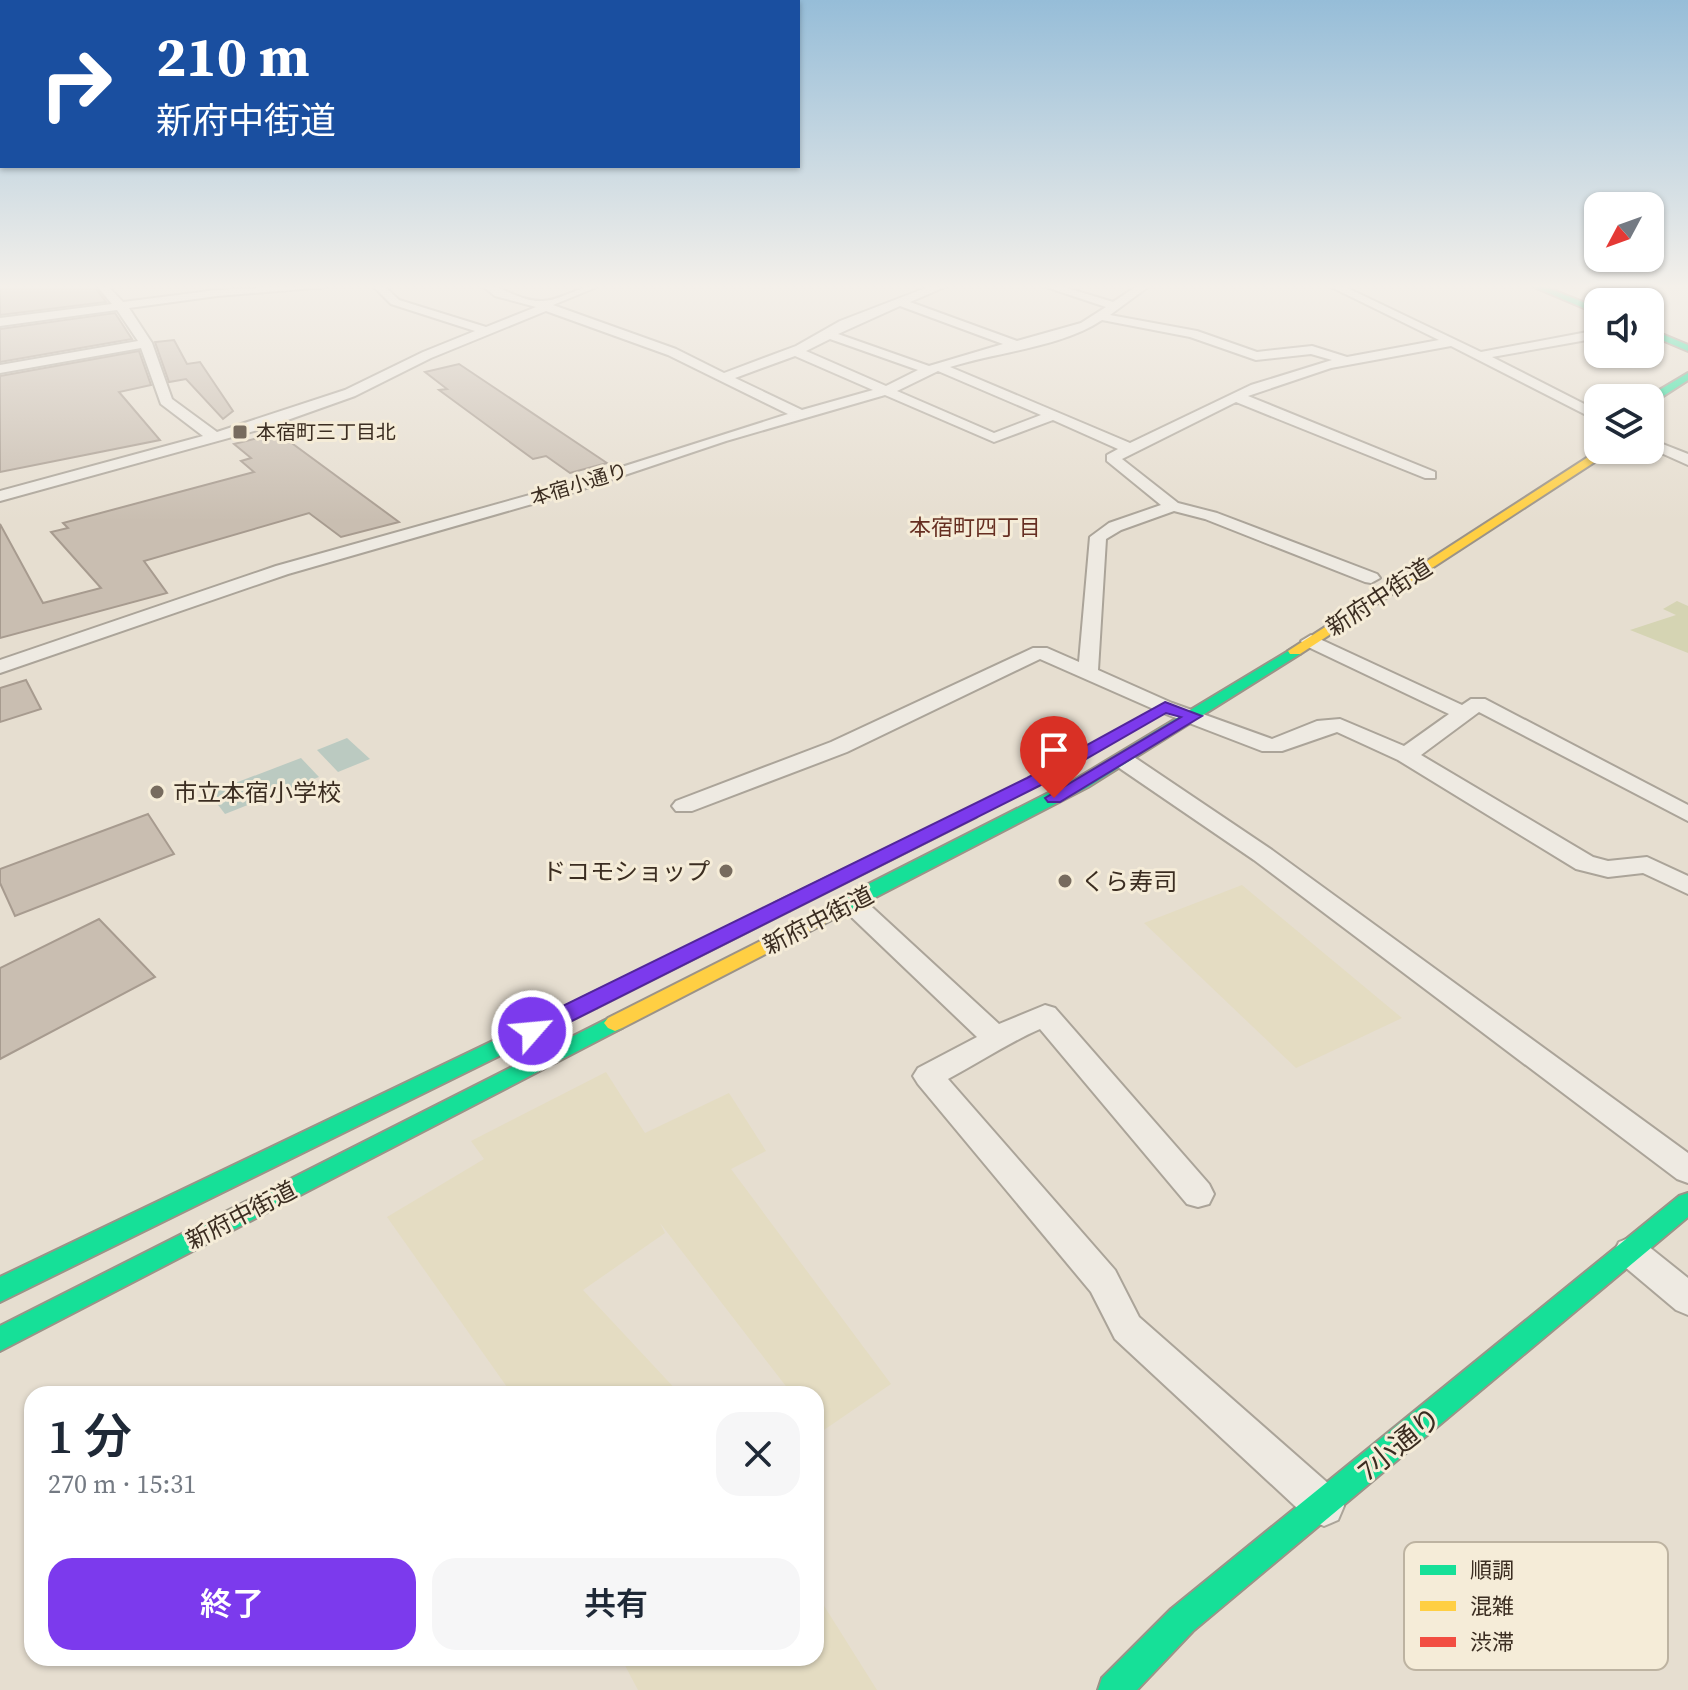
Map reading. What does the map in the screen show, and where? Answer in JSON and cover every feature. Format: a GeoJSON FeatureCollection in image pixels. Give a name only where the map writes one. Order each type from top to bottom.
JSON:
{"type":"FeatureCollection","features":[{"type":"Feature","properties":{"kind":"main road"},"geometry":{"type":"LineString","coordinates":[[1664,391],[1688,376]]}},
{"type":"Feature","properties":{"kind":"main road"},"geometry":{"type":"LineString","coordinates":[[1491,503],[1584,445]]}},
{"type":"Feature","properties":{"kind":"main road","name":"新府中街道"},"geometry":{"type":"LineString","coordinates":[[0,1339],[852,903],[1123,760],[1585,464]]}},
{"type":"Feature","properties":{"kind":"main road","name":"新府中街道"},"geometry":{"type":"LineString","coordinates":[[1346,593],[1378,574]]}},
{"type":"Feature","properties":{"kind":"main road"},"geometry":{"type":"LineString","coordinates":[[1143,720],[1188,693]]}},
{"type":"Feature","properties":{"kind":"main road","name":"新府中街道"},"geometry":{"type":"LineString","coordinates":[[0,1290],[351,1121],[991,803]]}},
{"type":"Feature","properties":{"kind":"main road","name":"7小通り"},"geometry":{"type":"LineString","coordinates":[[1114,1690],[1182,1620],[1688,1203]]}},
{"type":"Feature","properties":{"kind":"street"},"geometry":{"type":"LineString","coordinates":[[0,369],[34,363]]}},
{"type":"Feature","properties":{"kind":"street"},"geometry":{"type":"LineString","coordinates":[[153,363],[166,401],[214,437]]}},
{"type":"Feature","properties":{"kind":"street"},"geometry":{"type":"LineString","coordinates":[[0,496],[214,437],[350,393],[416,363]]}},
{"type":"Feature","properties":{"kind":"street"},"geometry":{"type":"LineString","coordinates":[[692,363],[800,415]]}},
{"type":"Feature","properties":{"kind":"street"},"geometry":{"type":"LineString","coordinates":[[721,378],[762,363]]}},
{"type":"Feature","properties":{"kind":"street"},"geometry":{"type":"LineString","coordinates":[[823,363],[994,438],[1052,416]]}},
{"type":"Feature","properties":{"kind":"street"},"geometry":{"type":"LineString","coordinates":[[915,363],[998,389],[1052,416],[1131,449]]}},
{"type":"Feature","properties":{"kind":"street","name":"本宿小通り"},"geometry":{"type":"LineString","coordinates":[[0,667],[282,570],[568,489],[888,390],[955,363]]}},
{"type":"Feature","properties":{"kind":"street"},"geometry":{"type":"LineString","coordinates":[[1340,363],[1299,372],[1237,397],[1112,458],[1172,506],[1211,516],[1378,574]]}},
{"type":"Feature","properties":{"kind":"street"},"geometry":{"type":"LineString","coordinates":[[1492,363],[1584,410]]}},
{"type":"Feature","properties":{"kind":"street"},"geometry":{"type":"LineString","coordinates":[[1237,397],[1430,475]]}},
{"type":"Feature","properties":{"kind":"street"},"geometry":{"type":"LineString","coordinates":[[1664,449],[1688,460]]}},
{"type":"Feature","properties":{"kind":"street"},"geometry":{"type":"LineString","coordinates":[[1088,672],[1098,537],[1110,526],[1172,506]]}},
{"type":"Feature","properties":{"kind":"street"},"geometry":{"type":"LineString","coordinates":[[1311,641],[1463,713]]}},
{"type":"Feature","properties":{"kind":"street"},"geometry":{"type":"LineString","coordinates":[[684,806],[839,747],[1040,652],[1165,707],[1262,744],[1274,746],[1325,726],[1340,725],[1406,755],[1585,863],[1608,869],[1647,865],[1688,886]]}},
{"type":"Feature","properties":{"kind":"street"},"geometry":{"type":"LineString","coordinates":[[1406,755],[1478,703],[1688,814]]}},
{"type":"Feature","properties":{"kind":"street"},"geometry":{"type":"LineString","coordinates":[[1123,760],[1263,855],[1688,1170]]}},
{"type":"Feature","properties":{"kind":"street"},"geometry":{"type":"LineString","coordinates":[[852,903],[995,1037]]}},
{"type":"Feature","properties":{"kind":"street"},"geometry":{"type":"LineString","coordinates":[[1198,1194],[1045,1015],[995,1037],[986,1046],[928,1076],[1103,1281],[1127,1328],[1324,1506]]}},
{"type":"Feature","properties":{"kind":"street"},"geometry":{"type":"LineString","coordinates":[[1631,1252],[1688,1299]]}},
{"type":"Feature","properties":{"kind":"shaded area"},"geometry":{"type":"Polygon","coordinates":[[[347,738],[370,759],[338,772],[317,750],[347,738]]]}},
{"type":"Feature","properties":{"kind":"shaded area"},"geometry":{"type":"Polygon","coordinates":[[[301,758],[319,777],[225,814],[209,793],[301,758]]]}},
{"type":"Feature","properties":{"kind":"shaded area"},"geometry":{"type":"Polygon","coordinates":[[[1242,885],[1402,1018],[1296,1068],[1144,923],[1242,885]]]}},
{"type":"Feature","properties":{"kind":"shaded area"},"geometry":{"type":"Polygon","coordinates":[[[606,1072],[645,1133],[729,1093],[766,1151],[731,1169],[891,1384],[824,1430],[824,1386],[786,1386],[660,1223],[665,1233],[583,1290],[673,1386],[506,1386],[387,1217],[484,1159],[471,1141],[606,1072]]]}},
{"type":"Feature","properties":{"kind":"shaded area"},"geometry":{"type":"Polygon","coordinates":[[[824,1606],[877,1690],[638,1690],[625,1666],[824,1666],[824,1606]]]}},
{"type":"Feature","properties":{"kind":"green space"},"geometry":{"type":"Polygon","coordinates":[[[1677,601],[1688,606],[1688,653],[1630,630],[1676,615],[1663,609],[1677,601]]]}},
{"type":"Feature","properties":{"kind":"building"},"geometry":{"type":"Polygon","coordinates":[[[73,363],[143,363],[151,385],[119,392],[160,440],[0,472],[0,376],[73,363]]]}},
{"type":"Feature","properties":{"kind":"building"},"geometry":{"type":"Polygon","coordinates":[[[162,363],[201,363],[233,411],[223,419],[186,379],[169,382],[162,363]]]}},
{"type":"Feature","properties":{"kind":"building"},"geometry":{"type":"Polygon","coordinates":[[[459,364],[607,463],[570,473],[546,456],[533,459],[439,390],[447,389],[425,372],[459,364]]]}},
{"type":"Feature","properties":{"kind":"building"},"geometry":{"type":"Polygon","coordinates":[[[278,433],[399,522],[341,537],[309,513],[144,561],[167,593],[0,638],[0,524],[43,603],[101,588],[51,532],[68,528],[63,523],[254,472],[241,461],[251,458],[234,444],[278,433]]]}},
{"type":"Feature","properties":{"kind":"building"},"geometry":{"type":"Polygon","coordinates":[[[26,680],[41,709],[0,722],[0,688],[26,680]]]}},
{"type":"Feature","properties":{"kind":"building"},"geometry":{"type":"Polygon","coordinates":[[[148,814],[174,854],[15,916],[0,883],[0,869],[148,814]]]}},
{"type":"Feature","properties":{"kind":"building"},"geometry":{"type":"Polygon","coordinates":[[[99,919],[155,977],[0,1059],[0,968],[99,919]]]}},
{"type":"Feature","properties":{"kind":"traffic: fast"},"geometry":{"type":"LineString","coordinates":[[1664,391],[1688,376]]}},
{"type":"Feature","properties":{"kind":"traffic: fast"},"geometry":{"type":"LineString","coordinates":[[838,908],[1082,783],[1295,651]]}},
{"type":"Feature","properties":{"kind":"traffic: fast"},"geometry":{"type":"LineString","coordinates":[[0,1290],[589,1003]]}},
{"type":"Feature","properties":{"kind":"traffic: fast"},"geometry":{"type":"LineString","coordinates":[[0,1339],[615,1023]]}},
{"type":"Feature","properties":{"kind":"traffic: fast"},"geometry":{"type":"LineString","coordinates":[[1114,1690],[1182,1620],[1688,1203]]}},
{"type":"Feature","properties":{"kind":"traffic: slow"},"geometry":{"type":"LineString","coordinates":[[1295,651],[1585,464]]}},
{"type":"Feature","properties":{"kind":"traffic: slow"},"geometry":{"type":"LineString","coordinates":[[782,907],[970,813]]}},
{"type":"Feature","properties":{"kind":"traffic: slow"},"geometry":{"type":"LineString","coordinates":[[615,1023],[838,908]]}},
{"type":"Feature","properties":{"kind":"traffic: jam"},"geometry":{"type":"LineString","coordinates":[[589,1003],[782,907]]}},
{"type":"Feature","properties":{"kind":"place","name":"本宿町三丁目北"},"geometry":{"type":"Point","coordinates":[240,432]}},
{"type":"Feature","properties":{"kind":"place","name":"市立本宿小学校"},"geometry":{"type":"Point","coordinates":[157,792]}},
{"type":"Feature","properties":{"kind":"place","name":"ドコモショップ"},"geometry":{"type":"Point","coordinates":[726,871]}},
{"type":"Feature","properties":{"kind":"place","name":"くら寿司"},"geometry":{"type":"Point","coordinates":[1065,881]}},
{"type":"Feature","properties":{"kind":"district","name":"本宿町四丁目"},"geometry":{"type":"Point","coordinates":[975,527]}},
{"type":"Feature","properties":{"kind":"route"},"geometry":{"type":"LineString","coordinates":[[532,1031],[1033,782],[1165,707],[1194,716],[1054,798]]}}]}
